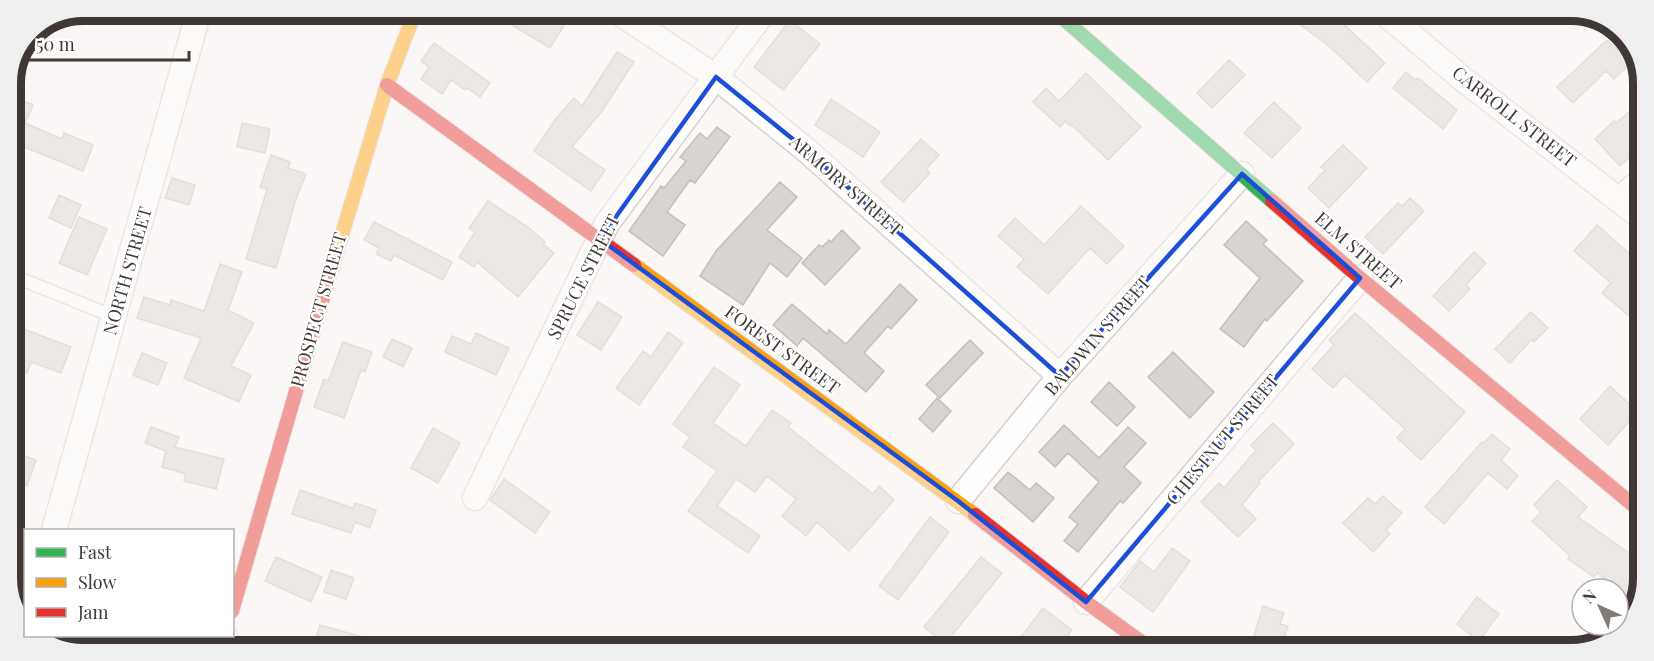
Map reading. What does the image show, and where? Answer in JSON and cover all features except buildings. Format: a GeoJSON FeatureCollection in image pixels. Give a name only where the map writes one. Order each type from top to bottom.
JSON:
{"type":"FeatureCollection","features":[{"type":"Feature","properties":{"kind":"street","name":"NORTH STREET"},"geometry":{"type":"LineString","coordinates":[[55,529],[197,21]]}},
{"type":"Feature","properties":{"kind":"street","name":"PROSPECT STREET"},"geometry":{"type":"LineString","coordinates":[[234,603],[339,242],[387,85],[412,21]]}},
{"type":"Feature","properties":{"kind":"street","name":"ARMORY STREET"},"geometry":{"type":"LineString","coordinates":[[632,21],[716,77],[806,149],[1060,376]]}},
{"type":"Feature","properties":{"kind":"street","name":"SPRUCE STREET"},"geometry":{"type":"LineString","coordinates":[[475,498],[606,225],[757,21]]}},
{"type":"Feature","properties":{"kind":"street","name":"ELM STREET"},"geometry":{"type":"LineString","coordinates":[[1066,21],[1360,278],[1633,505]]}},
{"type":"Feature","properties":{"kind":"street","name":"CARROLL STREET"},"geometry":{"type":"LineString","coordinates":[[1394,21],[1463,79],[1633,210]]}},
{"type":"Feature","properties":{"kind":"street","name":"FOREST STREET"},"geometry":{"type":"LineString","coordinates":[[387,85],[958,501],[1086,602],[1139,640]]}},
{"type":"Feature","properties":{"kind":"street","name":"BALDWIN STREET"},"geometry":{"type":"LineString","coordinates":[[958,501],[1060,376],[1242,174]]}},
{"type":"Feature","properties":{"kind":"street","name":"CHESTNUT STREET"},"geometry":{"type":"LineString","coordinates":[[1086,602],[1360,278]]}},
{"type":"Feature","properties":{"kind":"lane"},"geometry":{"type":"LineString","coordinates":[[1615,195],[1633,180]]}},
{"type":"Feature","properties":{"kind":"lane"},"geometry":{"type":"LineString","coordinates":[[21,279],[115,317]]}},
{"type":"Feature","properties":{"kind":"highlighted area"},"geometry":{"type":"Polygon","coordinates":[[[716,77],[805,149],[1060,376],[1242,174],[1360,278],[1086,602],[958,501],[600,239],[716,77]]]}},
{"type":"Feature","properties":{"kind":"traffic: fast"},"geometry":{"type":"LineString","coordinates":[[1066,21],[1272,201]]}},
{"type":"Feature","properties":{"kind":"traffic: slow"},"geometry":{"type":"LineString","coordinates":[[328,281],[387,85],[412,21]]}},
{"type":"Feature","properties":{"kind":"traffic: slow"},"geometry":{"type":"LineString","coordinates":[[634,265],[975,515]]}},
{"type":"Feature","properties":{"kind":"traffic: jam"},"geometry":{"type":"LineString","coordinates":[[387,85],[634,265]]}},
{"type":"Feature","properties":{"kind":"traffic: jam"},"geometry":{"type":"LineString","coordinates":[[1272,201],[1360,278],[1633,505]]}},
{"type":"Feature","properties":{"kind":"traffic: jam"},"geometry":{"type":"LineString","coordinates":[[234,604],[328,281]]}},
{"type":"Feature","properties":{"kind":"traffic: jam"},"geometry":{"type":"LineString","coordinates":[[975,515],[1139,640]]}}]}
